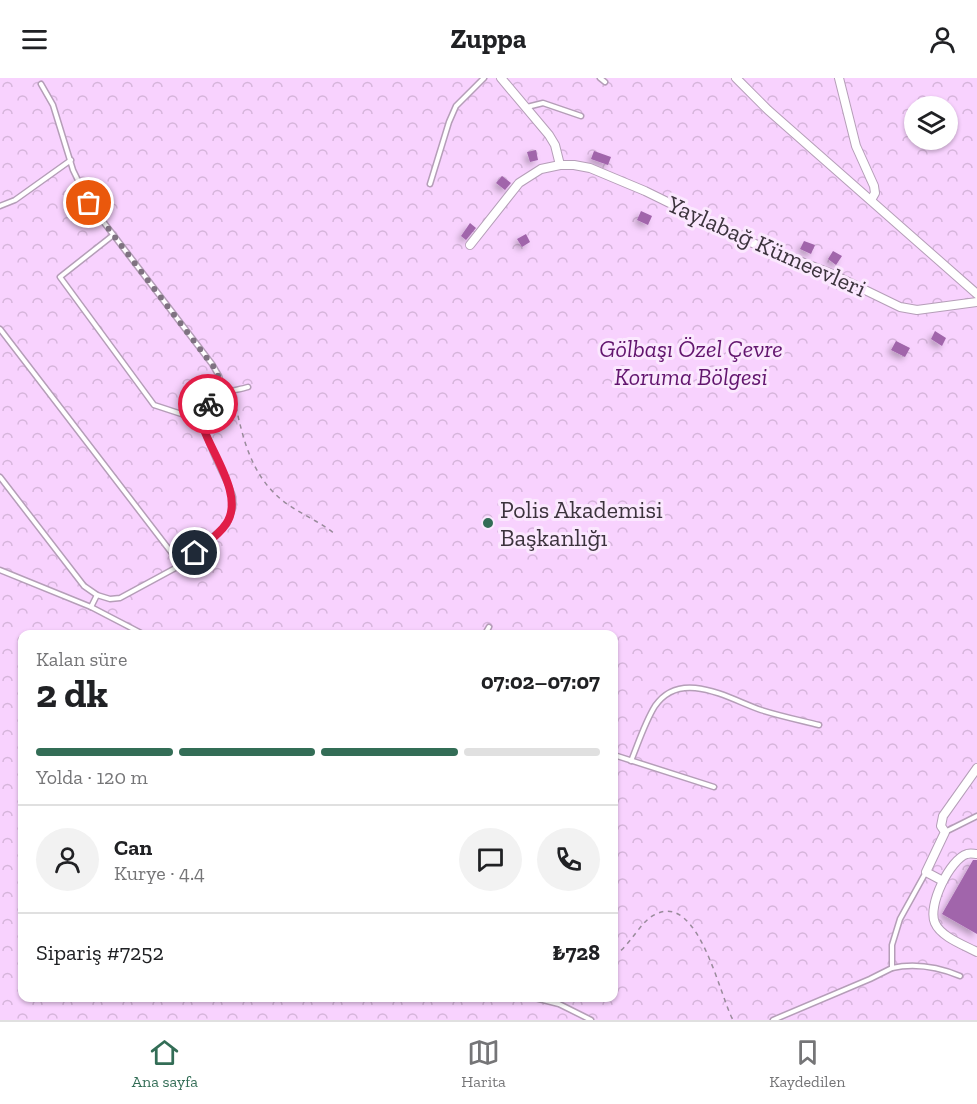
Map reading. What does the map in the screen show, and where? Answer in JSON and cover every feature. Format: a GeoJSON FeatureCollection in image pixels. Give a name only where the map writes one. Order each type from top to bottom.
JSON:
{"type":"FeatureCollection","features":[{"type":"Feature","properties":{"kind":"street"},"geometry":{"type":"LineString","coordinates":[[501,78],[549,135],[555,145],[560,165]]}},
{"type":"Feature","properties":{"kind":"street"},"geometry":{"type":"LineString","coordinates":[[736,78],[768,110],[977,294]]}},
{"type":"Feature","properties":{"kind":"street"},"geometry":{"type":"LineString","coordinates":[[839,78],[856,146],[874,186],[875,193],[871,200]]}},
{"type":"Feature","properties":{"kind":"street","name":"Yaylabağ Kümeevleri"},"geometry":{"type":"LineString","coordinates":[[470,245],[519,183],[533,173],[560,165],[582,166],[662,199],[745,240],[844,279],[900,307],[917,310],[977,302]]}},
{"type":"Feature","properties":{"kind":"street"},"geometry":{"type":"LineString","coordinates":[[944,881],[926,872],[945,832],[941,826],[943,816],[977,768]]}},
{"type":"Feature","properties":{"kind":"street"},"geometry":{"type":"LineString","coordinates":[[977,855],[968,854],[957,862],[933,902],[932,915],[939,929],[977,952]]}},
{"type":"Feature","properties":{"kind":"lane"},"geometry":{"type":"LineString","coordinates":[[430,184],[456,106],[484,78]]}},
{"type":"Feature","properties":{"kind":"lane"},"geometry":{"type":"LineString","coordinates":[[600,78],[605,82]]}},
{"type":"Feature","properties":{"kind":"lane"},"geometry":{"type":"LineString","coordinates":[[41,84],[53,105],[71,160],[89,203],[212,364],[219,376],[224,393]]}},
{"type":"Feature","properties":{"kind":"lane"},"geometry":{"type":"LineString","coordinates":[[526,107],[543,103],[581,116]]}},
{"type":"Feature","properties":{"kind":"lane"},"geometry":{"type":"LineString","coordinates":[[0,206],[15,200],[71,160]]}},
{"type":"Feature","properties":{"kind":"lane"},"geometry":{"type":"LineString","coordinates":[[112,236],[60,277],[154,405],[203,421]]}},
{"type":"Feature","properties":{"kind":"lane"},"geometry":{"type":"LineString","coordinates":[[0,329],[181,565]]}},
{"type":"Feature","properties":{"kind":"lane"},"geometry":{"type":"LineString","coordinates":[[0,477],[84,586],[97,595],[110,599],[120,598],[181,565],[230,519],[233,508],[231,491],[205,432],[203,421],[207,405],[215,396],[248,387]]}},
{"type":"Feature","properties":{"kind":"lane"},"geometry":{"type":"LineString","coordinates":[[0,570],[91,608],[135,630]]}},
{"type":"Feature","properties":{"kind":"lane"},"geometry":{"type":"LineString","coordinates":[[91,608],[97,595]]}},
{"type":"Feature","properties":{"kind":"lane"},"geometry":{"type":"LineString","coordinates":[[631,761],[655,706],[667,694],[680,689],[696,687],[720,693],[774,714],[819,725]]}},
{"type":"Feature","properties":{"kind":"lane"},"geometry":{"type":"LineString","coordinates":[[618,756],[714,788]]}},
{"type":"Feature","properties":{"kind":"lane"},"geometry":{"type":"LineString","coordinates":[[945,832],[977,816]]}},
{"type":"Feature","properties":{"kind":"lane"},"geometry":{"type":"LineString","coordinates":[[892,968],[892,945],[900,919],[926,872]]}},
{"type":"Feature","properties":{"kind":"lane"},"geometry":{"type":"LineString","coordinates":[[773,1020],[892,968],[907,965],[944,969],[960,976]]}},
{"type":"Feature","properties":{"kind":"lane"},"geometry":{"type":"LineString","coordinates":[[551,1002],[591,1020]]}},
{"type":"Feature","properties":{"kind":"path"},"geometry":{"type":"LineString","coordinates":[[232,391],[247,452],[263,481],[286,503],[314,518],[335,534]]}},
{"type":"Feature","properties":{"kind":"path"},"geometry":{"type":"LineString","coordinates":[[618,953],[626,947],[639,928],[655,914],[669,912],[681,917],[702,942],[733,1020]]}},
{"type":"Feature","properties":{"kind":"green space","name":"Gölbaşı Özel Çevre Koruma Bölgesi"},"geometry":{"type":"Polygon","coordinates":[[[0,78],[977,78],[977,1020],[0,1020],[0,78]]]}},
{"type":"Feature","properties":{"kind":"building"},"geometry":{"type":"Polygon","coordinates":[[[536,150],[538,160],[530,162],[527,152],[536,150]]]}},
{"type":"Feature","properties":{"kind":"building"},"geometry":{"type":"Polygon","coordinates":[[[594,151],[611,157],[608,165],[591,159],[594,151]]]}},
{"type":"Feature","properties":{"kind":"building"},"geometry":{"type":"Polygon","coordinates":[[[502,176],[511,183],[505,190],[496,183],[502,176]]]}},
{"type":"Feature","properties":{"kind":"building"},"geometry":{"type":"Polygon","coordinates":[[[641,211],[652,216],[648,225],[637,220],[641,211]]]}},
{"type":"Feature","properties":{"kind":"building"},"geometry":{"type":"Polygon","coordinates":[[[470,223],[476,228],[466,240],[461,236],[470,223]]]}},
{"type":"Feature","properties":{"kind":"building"},"geometry":{"type":"Polygon","coordinates":[[[526,234],[530,242],[522,247],[517,239],[526,234]]]}},
{"type":"Feature","properties":{"kind":"building"},"geometry":{"type":"Polygon","coordinates":[[[804,241],[815,245],[811,254],[800,249],[804,241]]]}},
{"type":"Feature","properties":{"kind":"building"},"geometry":{"type":"Polygon","coordinates":[[[833,251],[842,256],[836,265],[828,259],[833,251]]]}},
{"type":"Feature","properties":{"kind":"building"},"geometry":{"type":"Polygon","coordinates":[[[935,331],[946,338],[942,346],[931,339],[935,331]]]}},
{"type":"Feature","properties":{"kind":"building"},"geometry":{"type":"Polygon","coordinates":[[[896,341],[910,348],[905,357],[891,350],[896,341]]]}},
{"type":"Feature","properties":{"kind":"building"},"geometry":{"type":"Polygon","coordinates":[[[973,860],[977,860],[977,934],[942,914],[973,860]]]}},
{"type":"Feature","properties":{"kind":"way so far"},"geometry":{"type":"LineString","coordinates":[[89,203],[216,370],[224,393],[215,396],[208,404]]}},
{"type":"Feature","properties":{"kind":"place","name":"Polis Akademisi Başkanlığı"},"geometry":{"type":"Point","coordinates":[488,523]}},
{"type":"Feature","properties":{"kind":"route"},"geometry":{"type":"LineString","coordinates":[[195,553],[227,524],[233,508],[231,491],[203,427],[204,410],[208,404]]}}]}
